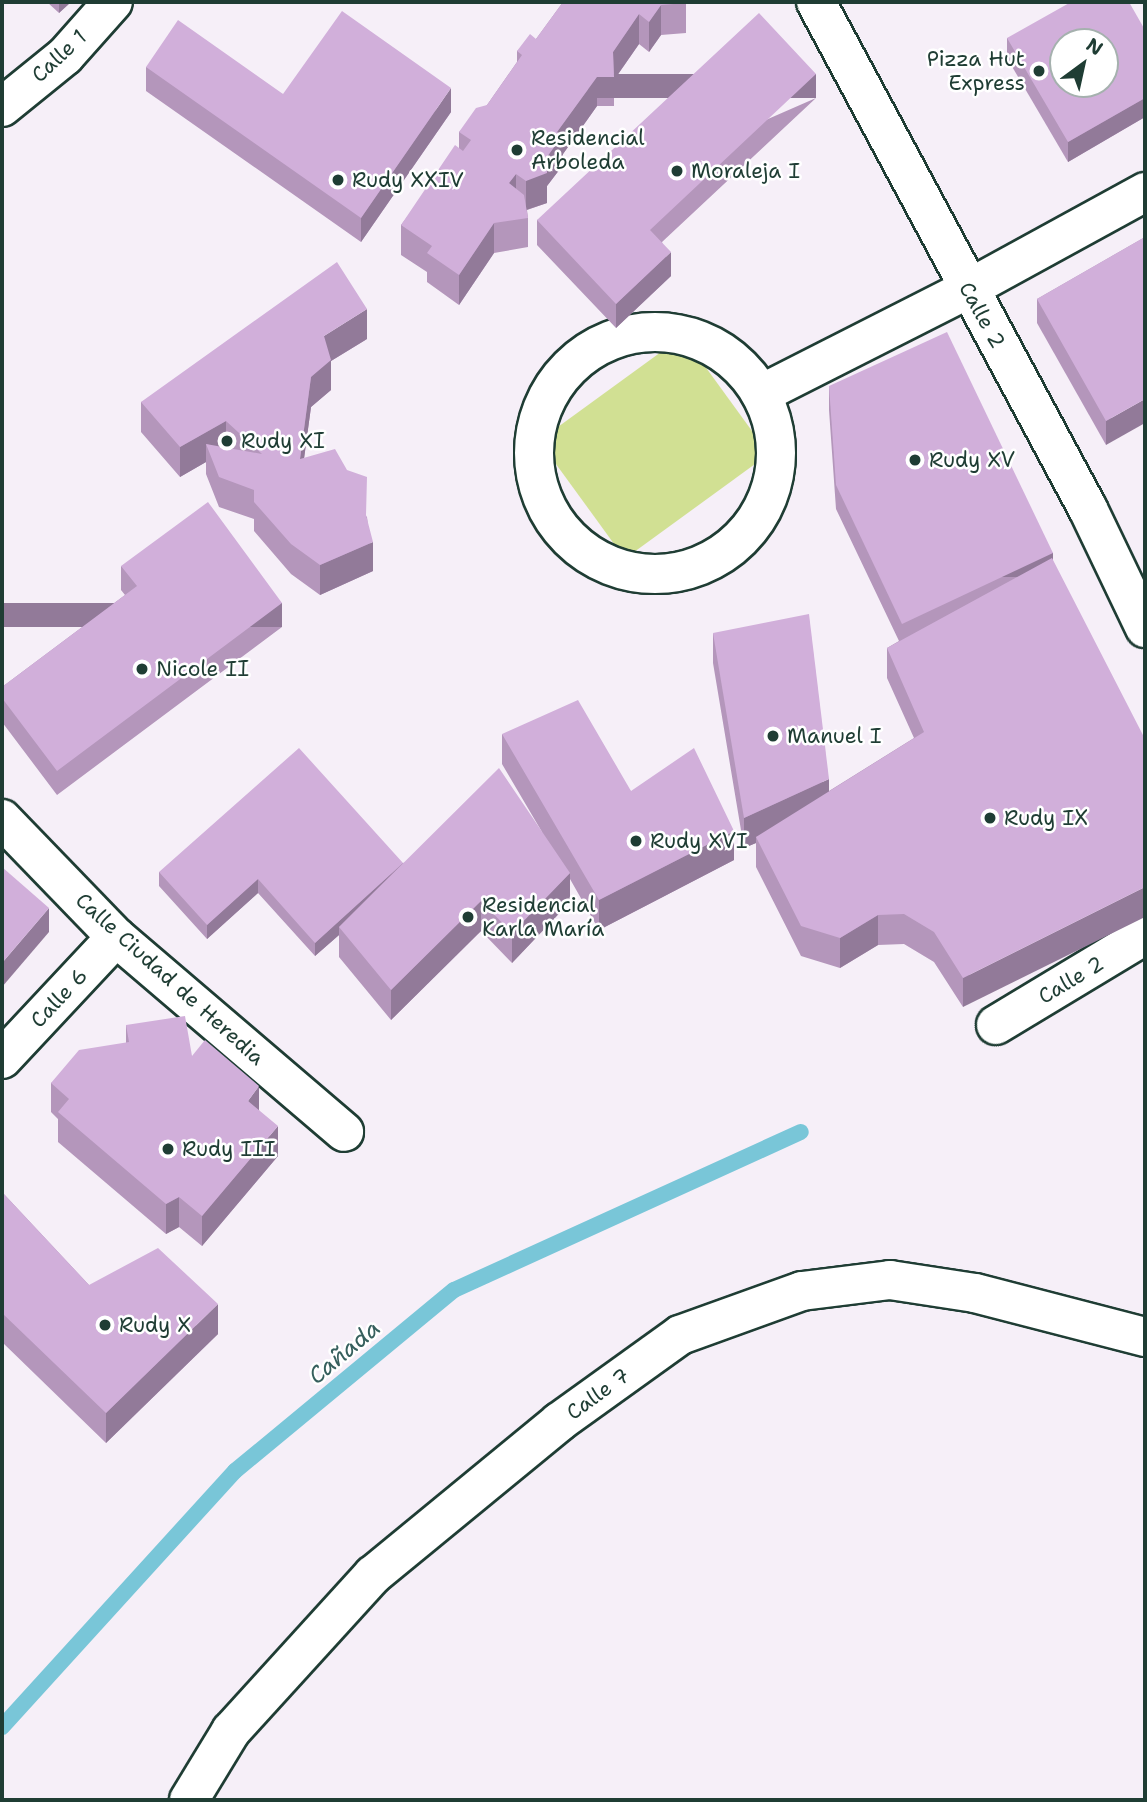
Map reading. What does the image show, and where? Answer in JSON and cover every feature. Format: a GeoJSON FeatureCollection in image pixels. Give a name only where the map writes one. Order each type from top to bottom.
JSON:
{"type":"FeatureCollection","features":[{"type":"Feature","properties":{"kind":"street","name":"Calle 1"},"geometry":{"type":"LineString","coordinates":[[2,107],[65,56],[113,2]]}},
{"type":"Feature","properties":{"kind":"street","name":"Calle 2"},"geometry":{"type":"LineString","coordinates":[[816,2],[1088,509],[1145,628]]}},
{"type":"Feature","properties":{"kind":"street"},"geometry":{"type":"LineString","coordinates":[[761,394],[968,289],[1145,192]]}},
{"type":"Feature","properties":{"kind":"street"},"geometry":{"type":"LineString","coordinates":[[665,330],[719,350],[737,363],[761,394],[776,433],[776,475],[762,514],[735,547],[699,568],[658,575],[616,569],[582,551],[555,522],[537,487],[533,448],[541,410],[561,375],[590,350],[626,335],[665,330]]}},
{"type":"Feature","properties":{"kind":"street","name":"Calle Ciudad de Heredia"},"geometry":{"type":"LineString","coordinates":[[2,819],[116,937],[344,1132]]}},
{"type":"Feature","properties":{"kind":"street","name":"Calle 2"},"geometry":{"type":"LineString","coordinates":[[996,1024],[1145,934]]}},
{"type":"Feature","properties":{"kind":"street","name":"Calle 6"},"geometry":{"type":"LineString","coordinates":[[2,1059],[116,937]]}},
{"type":"Feature","properties":{"kind":"street","name":"Calle 7"},"geometry":{"type":"LineString","coordinates":[[189,1800],[231,1731],[373,1576],[559,1422],[680,1335],[802,1291],[890,1280],[975,1293],[1145,1337]]}},
{"type":"Feature","properties":{"kind":"green space"},"geometry":{"type":"Polygon","coordinates":[[[683,336],[769,454],[625,559],[539,441],[683,336]]]}},
{"type":"Feature","properties":{"kind":"building","name":"Residencial Arboleda"},"geometry":{"type":"Polygon","coordinates":[[[563,2],[686,3],[661,5],[649,22],[639,14],[613,52],[614,77],[597,77],[557,132],[563,135],[547,157],[547,173],[526,181],[516,174],[509,183],[524,195],[528,218],[494,223],[459,275],[427,253],[432,246],[401,225],[455,145],[463,151],[471,140],[459,132],[476,108],[487,105],[522,55],[517,51],[530,34],[536,39],[563,2]]]}},
{"type":"Feature","properties":{"kind":"building"},"geometry":{"type":"Polygon","coordinates":[[[1071,2],[1129,2],[1145,30],[1145,98],[1068,142],[1007,38],[1071,2]]]}},
{"type":"Feature","properties":{"kind":"building","name":"Rudy XXIV"},"geometry":{"type":"Polygon","coordinates":[[[342,11],[451,88],[361,218],[146,67],[178,20],[283,94],[342,11]]]}},
{"type":"Feature","properties":{"kind":"building","name":"Moraleja I"},"geometry":{"type":"Polygon","coordinates":[[[759,13],[816,74],[650,230],[671,252],[616,304],[537,220],[759,13]]]}},
{"type":"Feature","properties":{"kind":"building"},"geometry":{"type":"Polygon","coordinates":[[[1145,237],[1145,399],[1106,421],[1037,299],[1145,237]]]}},
{"type":"Feature","properties":{"kind":"building","name":"Rudy XI"},"geometry":{"type":"Polygon","coordinates":[[[337,262],[367,309],[324,336],[331,360],[311,377],[300,459],[335,449],[347,470],[367,477],[366,515],[373,542],[320,565],[291,544],[254,502],[254,490],[219,477],[206,444],[262,454],[226,421],[180,447],[141,402],[337,262]]]}},
{"type":"Feature","properties":{"kind":"building","name":"Rudy XV"},"geometry":{"type":"Polygon","coordinates":[[[947,332],[1053,553],[902,624],[836,485],[829,386],[947,332]]]}},
{"type":"Feature","properties":{"kind":"building","name":"Nicole II"},"geometry":{"type":"Polygon","coordinates":[[[208,502],[282,603],[57,771],[2,698],[2,687],[137,586],[121,566],[208,502]]]}},
{"type":"Feature","properties":{"kind":"building","name":"Rudy IX"},"geometry":{"type":"Polygon","coordinates":[[[1052,558],[1145,739],[1145,887],[963,978],[934,932],[904,914],[878,915],[840,938],[801,926],[756,837],[924,732],[887,648],[1052,558]]]}},
{"type":"Feature","properties":{"kind":"building","name":"Manuel I"},"geometry":{"type":"Polygon","coordinates":[[[809,614],[829,779],[744,818],[713,633],[809,614]]]}},
{"type":"Feature","properties":{"kind":"building","name":"Rudy XVI"},"geometry":{"type":"Polygon","coordinates":[[[578,700],[631,791],[694,748],[734,831],[599,900],[502,734],[578,700]]]}},
{"type":"Feature","properties":{"kind":"building"},"geometry":{"type":"Polygon","coordinates":[[[299,748],[403,863],[315,943],[258,879],[207,925],[159,872],[299,748]]]}},
{"type":"Feature","properties":{"kind":"building","name":"Residencial Karla María"},"geometry":{"type":"Polygon","coordinates":[[[499,768],[570,873],[512,933],[481,901],[391,990],[339,927],[499,768]]]}},
{"type":"Feature","properties":{"kind":"building"},"geometry":{"type":"Polygon","coordinates":[[[2,867],[49,908],[2,963],[2,867]]]}},
{"type":"Feature","properties":{"kind":"building","name":"Rudy III"},"geometry":{"type":"Polygon","coordinates":[[[185,1016],[192,1056],[205,1040],[259,1086],[248,1101],[278,1126],[202,1216],[179,1197],[166,1204],[58,1112],[69,1099],[51,1083],[79,1050],[129,1042],[126,1025],[185,1016]]]}},
{"type":"Feature","properties":{"kind":"building","name":"Rudy X"},"geometry":{"type":"Polygon","coordinates":[[[2,1192],[89,1285],[158,1248],[218,1304],[106,1413],[2,1313],[2,1192]]]}},
{"type":"Feature","properties":{"kind":"waterway","name":"Cañada"},"geometry":{"type":"LineString","coordinates":[[2,1727],[235,1471],[454,1290],[801,1132]]}},
{"type":"Feature","properties":{"kind":"place","name":"Pizza Hut Express"},"geometry":{"type":"Point","coordinates":[1039,71]}},
{"type":"Feature","properties":{"kind":"place","name":"Residencial Arboleda"},"geometry":{"type":"Point","coordinates":[517,150]}},
{"type":"Feature","properties":{"kind":"place","name":"Moraleja I"},"geometry":{"type":"Point","coordinates":[677,171]}},
{"type":"Feature","properties":{"kind":"place","name":"Rudy XXIV"},"geometry":{"type":"Point","coordinates":[338,180]}},
{"type":"Feature","properties":{"kind":"place","name":"Rudy XI"},"geometry":{"type":"Point","coordinates":[227,441]}},
{"type":"Feature","properties":{"kind":"place","name":"Rudy XV"},"geometry":{"type":"Point","coordinates":[915,460]}},
{"type":"Feature","properties":{"kind":"place","name":"Nicole II"},"geometry":{"type":"Point","coordinates":[142,669]}},
{"type":"Feature","properties":{"kind":"place","name":"Manuel I"},"geometry":{"type":"Point","coordinates":[773,736]}},
{"type":"Feature","properties":{"kind":"place","name":"Rudy IX"},"geometry":{"type":"Point","coordinates":[990,818]}},
{"type":"Feature","properties":{"kind":"place","name":"Rudy XVI"},"geometry":{"type":"Point","coordinates":[636,841]}},
{"type":"Feature","properties":{"kind":"place","name":"Residencial Karla María"},"geometry":{"type":"Point","coordinates":[468,917]}},
{"type":"Feature","properties":{"kind":"place","name":"Rudy III"},"geometry":{"type":"Point","coordinates":[168,1149]}},
{"type":"Feature","properties":{"kind":"place","name":"Rudy X"},"geometry":{"type":"Point","coordinates":[105,1325]}}]}
